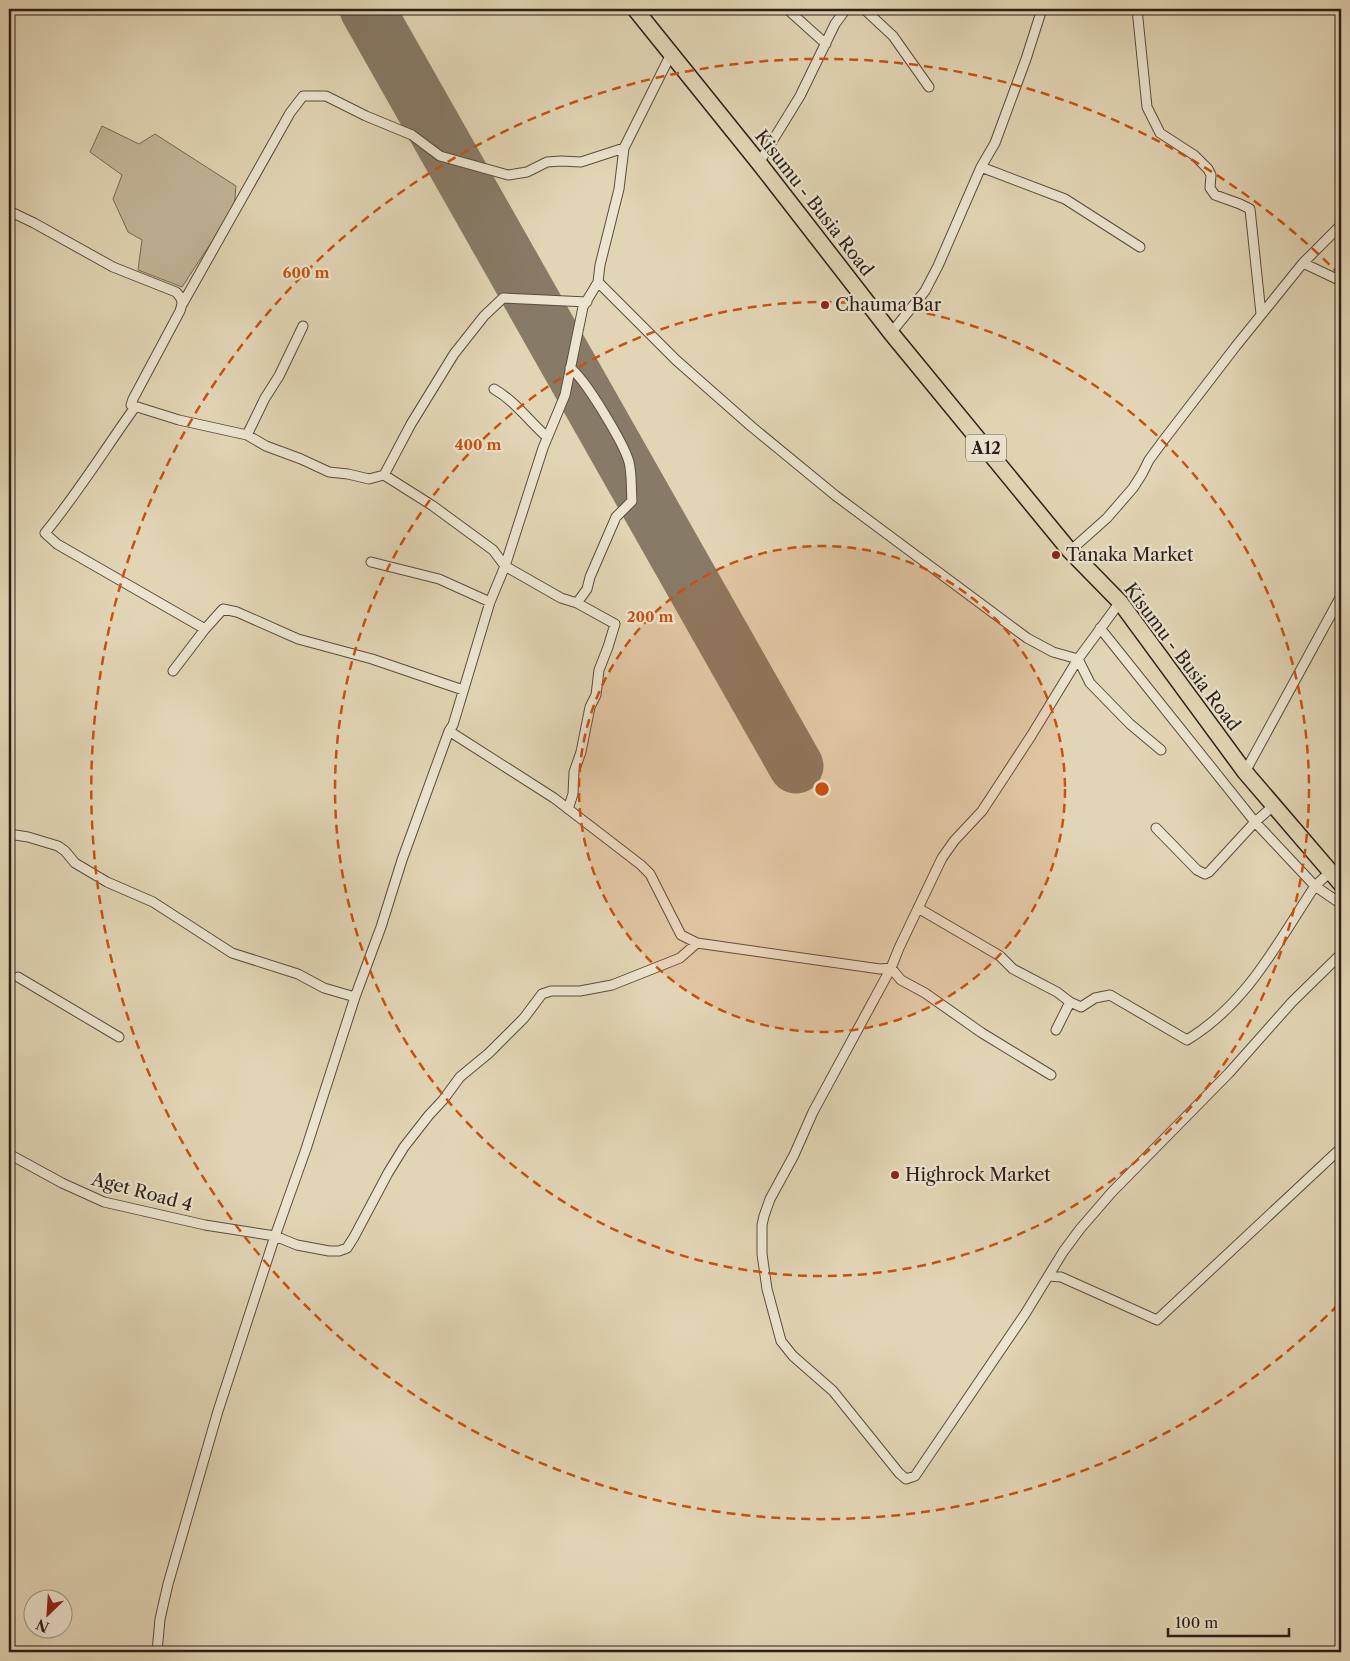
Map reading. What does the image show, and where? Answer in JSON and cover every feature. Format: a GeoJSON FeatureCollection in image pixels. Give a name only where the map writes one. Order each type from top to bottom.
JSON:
{"type":"FeatureCollection","features":[{"type":"Feature","properties":{"kind":"highway","name":"Kisumu - Busia Road"},"geometry":{"type":"LineString","coordinates":[[635,9],[759,163],[891,332],[1070,551],[1120,602],[1245,772],[1341,884]]}},
{"type":"Feature","properties":{"kind":"street"},"geometry":{"type":"LineString","coordinates":[[787,9],[826,44]]}},
{"type":"Feature","properties":{"kind":"street"},"geometry":{"type":"LineString","coordinates":[[759,163],[800,96],[835,24],[846,9]]}},
{"type":"Feature","properties":{"kind":"street"},"geometry":{"type":"LineString","coordinates":[[864,9],[894,36],[929,87]]}},
{"type":"Feature","properties":{"kind":"street"},"geometry":{"type":"LineString","coordinates":[[891,332],[925,291],[959,221],[981,167],[994,143],[1026,59],[1042,9]]}},
{"type":"Feature","properties":{"kind":"street"},"geometry":{"type":"LineString","coordinates":[[1137,9],[1147,107],[1160,133],[1194,155],[1208,169],[1211,175],[1210,188],[1216,196],[1250,209],[1262,314]]}},
{"type":"Feature","properties":{"kind":"street"},"geometry":{"type":"LineString","coordinates":[[157,1652],[160,1619],[168,1584],[218,1412],[355,997],[449,731],[490,602],[547,437],[564,395],[583,307],[598,282],[600,265],[619,189],[624,148],[671,54]]}},
{"type":"Feature","properties":{"kind":"street"},"geometry":{"type":"LineString","coordinates":[[587,302],[503,298],[484,316],[454,354],[411,424],[384,475],[369,479],[329,472],[266,446],[247,436],[179,420],[131,405],[182,303],[290,112],[303,96],[326,96],[366,116],[412,135],[440,156],[508,174],[528,172],[548,162],[581,162],[624,148]]}},
{"type":"Feature","properties":{"kind":"street"},"geometry":{"type":"LineString","coordinates":[[981,167],[1065,199],[1140,247]]}},
{"type":"Feature","properties":{"kind":"street"},"geometry":{"type":"LineString","coordinates":[[9,212],[34,223],[113,268],[176,292],[181,297],[182,303]]}},
{"type":"Feature","properties":{"kind":"street"},"geometry":{"type":"LineString","coordinates":[[1070,551],[1107,518],[1133,488],[1149,460],[1163,441],[1262,314],[1303,263],[1341,226]]}},
{"type":"Feature","properties":{"kind":"street"},"geometry":{"type":"LineString","coordinates":[[1303,263],[1341,281]]}},
{"type":"Feature","properties":{"kind":"street"},"geometry":{"type":"LineString","coordinates":[[598,282],[676,360],[752,427],[836,496],[1027,638],[1053,652],[1078,659],[1090,683],[1130,724],[1161,750]]}},
{"type":"Feature","properties":{"kind":"street"},"geometry":{"type":"LineString","coordinates":[[247,436],[303,326]]}},
{"type":"Feature","properties":{"kind":"street"},"geometry":{"type":"LineString","coordinates":[[570,368],[582,380],[592,395],[622,447],[629,462],[632,500],[616,517],[590,577],[587,589],[577,604]]}},
{"type":"Feature","properties":{"kind":"street"},"geometry":{"type":"LineString","coordinates":[[494,389],[507,396],[547,437]]}},
{"type":"Feature","properties":{"kind":"street"},"geometry":{"type":"LineString","coordinates":[[135,407],[68,504],[45,533],[57,544],[205,629]]}},
{"type":"Feature","properties":{"kind":"street"},"geometry":{"type":"LineString","coordinates":[[384,475],[433,506],[493,550],[504,566],[561,598],[577,604],[615,624],[599,670],[596,695],[590,707],[581,752],[574,772],[573,794],[568,809]]}},
{"type":"Feature","properties":{"kind":"street"},"geometry":{"type":"LineString","coordinates":[[371,562],[439,579],[490,602]]}},
{"type":"Feature","properties":{"kind":"street"},"geometry":{"type":"LineString","coordinates":[[1245,772],[1341,596]]}},
{"type":"Feature","properties":{"kind":"street"},"geometry":{"type":"LineString","coordinates":[[1120,602],[1078,659],[982,811],[954,841],[942,858],[898,948],[891,968],[813,1112],[794,1155],[770,1198],[764,1216],[762,1254],[765,1280],[781,1341],[793,1356],[834,1391],[899,1474],[906,1479],[910,1479],[921,1468],[1064,1252],[1096,1209],[1229,1074],[1292,1002],[1341,954]]}},
{"type":"Feature","properties":{"kind":"street"},"geometry":{"type":"LineString","coordinates":[[173,671],[223,609],[237,612],[298,639],[372,660],[463,690]]}},
{"type":"Feature","properties":{"kind":"street"},"geometry":{"type":"LineString","coordinates":[[1100,628],[1255,822],[1315,886],[1341,904]]}},
{"type":"Feature","properties":{"kind":"street"},"geometry":{"type":"LineString","coordinates":[[449,731],[554,798],[641,864],[650,874],[681,935],[697,943],[880,969],[891,968]]}},
{"type":"Feature","properties":{"kind":"street"},"geometry":{"type":"LineString","coordinates":[[1156,828],[1201,874],[1205,874],[1273,806]]}},
{"type":"Feature","properties":{"kind":"street"},"geometry":{"type":"LineString","coordinates":[[9,834],[28,837],[58,846],[75,863],[107,882],[153,902],[232,953],[298,974],[324,988],[355,997]]}},
{"type":"Feature","properties":{"kind":"street"},"geometry":{"type":"LineString","coordinates":[[918,908],[1000,956],[1013,969],[1058,992],[1070,1002],[1081,1007],[1095,998],[1110,995],[1187,1040],[1213,1022],[1247,989],[1315,886],[1330,872]]}},
{"type":"Feature","properties":{"kind":"street","name":"Aget Road 4"},"geometry":{"type":"LineString","coordinates":[[9,1154],[62,1183],[104,1202],[205,1226],[275,1236],[297,1244],[339,1252],[346,1248],[354,1238],[388,1173],[404,1147],[428,1115],[460,1077],[489,1053],[524,1018],[542,994],[552,991],[580,991],[612,986],[680,958],[697,943]]}},
{"type":"Feature","properties":{"kind":"street"},"geometry":{"type":"LineString","coordinates":[[891,968],[901,980],[926,993],[982,1033],[1051,1075]]}},
{"type":"Feature","properties":{"kind":"street"},"geometry":{"type":"LineString","coordinates":[[18,977],[119,1037]]}},
{"type":"Feature","properties":{"kind":"street"},"geometry":{"type":"LineString","coordinates":[[1056,1030],[1070,1002]]}},
{"type":"Feature","properties":{"kind":"street"},"geometry":{"type":"LineString","coordinates":[[1049,1276],[1061,1277],[1157,1320],[1341,1148]]}},
{"type":"Feature","properties":{"kind":"shaded area"},"geometry":{"type":"Polygon","coordinates":[[[102,126],[139,144],[155,134],[236,186],[234,208],[182,287],[138,270],[142,240],[128,232],[113,199],[122,175],[90,152],[102,126]]]}},
{"type":"Feature","properties":{"kind":"runway"},"geometry":{"type":"LineString","coordinates":[[367,9],[796,766]]}},
{"type":"Feature","properties":{"kind":"place","name":"Chauma Bar"},"geometry":{"type":"Point","coordinates":[825,305]}},
{"type":"Feature","properties":{"kind":"place","name":"Tanaka Market"},"geometry":{"type":"Point","coordinates":[1056,555]}},
{"type":"Feature","properties":{"kind":"place","name":"Highrock Market"},"geometry":{"type":"Point","coordinates":[895,1175]}}]}
